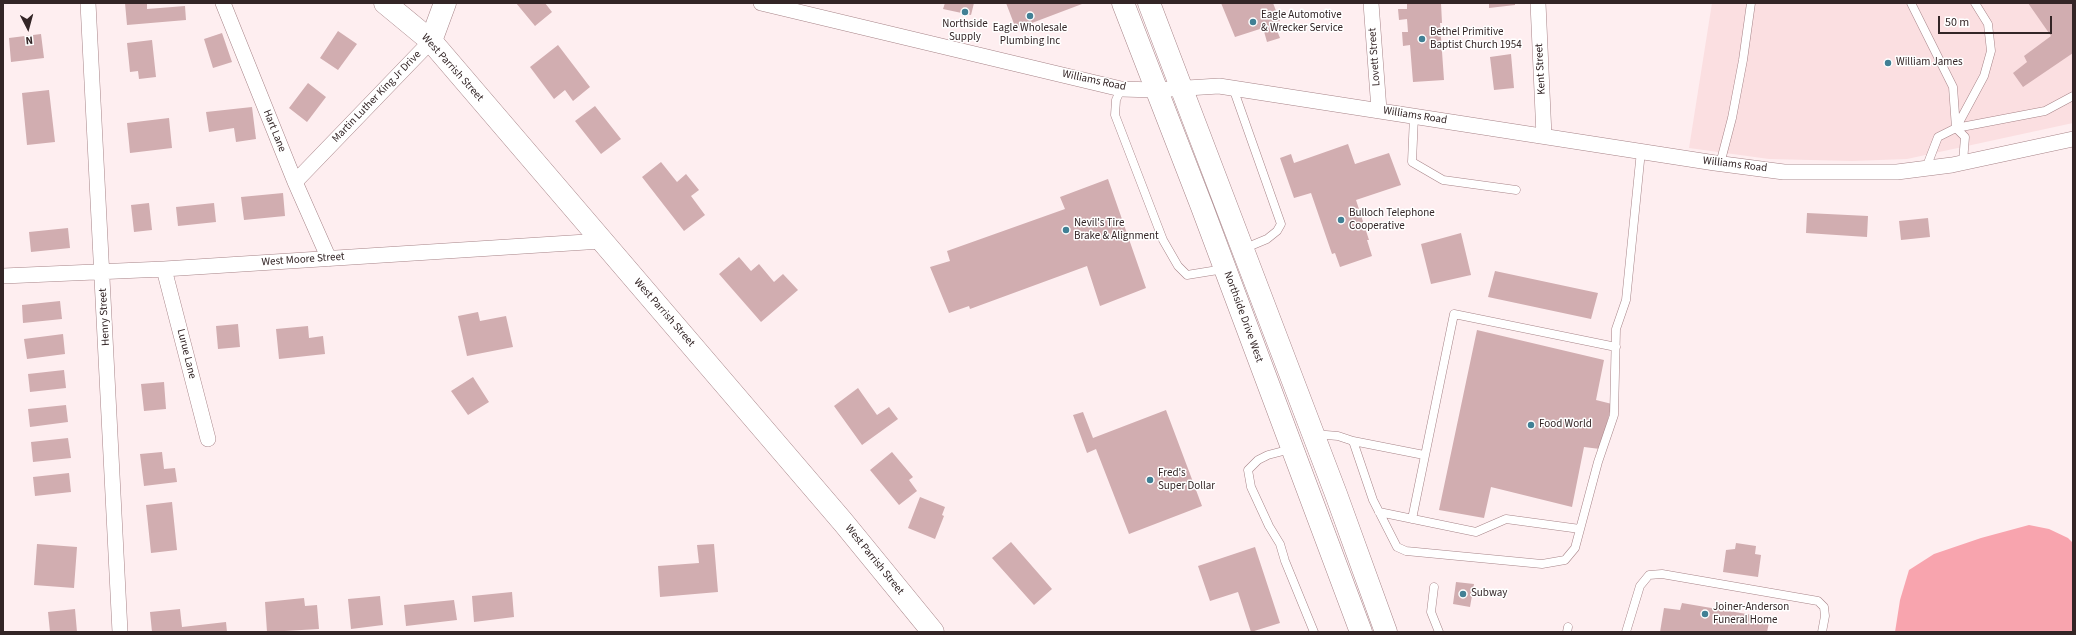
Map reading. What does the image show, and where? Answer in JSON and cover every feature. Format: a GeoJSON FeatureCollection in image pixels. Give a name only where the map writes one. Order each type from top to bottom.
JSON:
{"type":"FeatureCollection","features":[{"type":"Feature","properties":{"kind":"main road","name":"West Parrish Street"},"geometry":{"type":"LineString","coordinates":[[385,3],[431,41],[843,522],[933,632]]}},
{"type":"Feature","properties":{"kind":"main road","name":"Martin Luther King Jr Drive"},"geometry":{"type":"LineString","coordinates":[[431,41],[445,3]]}},
{"type":"Feature","properties":{"kind":"main road","name":"Northside Drive West"},"geometry":{"type":"LineString","coordinates":[[1123,3],[1155,90],[1225,268],[1361,632]]}},
{"type":"Feature","properties":{"kind":"main road","name":"Northside Drive West"},"geometry":{"type":"LineString","coordinates":[[1149,3],[1313,434],[1386,632]]}},
{"type":"Feature","properties":{"kind":"street","name":"Henry Street"},"geometry":{"type":"LineString","coordinates":[[88,3],[103,271],[120,632]]}},
{"type":"Feature","properties":{"kind":"street","name":"Hart Lane"},"geometry":{"type":"LineString","coordinates":[[223,3],[295,182],[328,259]]}},
{"type":"Feature","properties":{"kind":"street","name":"Williams Road"},"geometry":{"type":"LineString","coordinates":[[761,3],[1121,89],[1155,90],[1219,86],[1720,164],[1784,172],[1897,172],[1963,162],[2073,139]]}},
{"type":"Feature","properties":{"kind":"street","name":"Lovett Street"},"geometry":{"type":"LineString","coordinates":[[1371,3],[1378,110]]}},
{"type":"Feature","properties":{"kind":"street","name":"Kent Street"},"geometry":{"type":"LineString","coordinates":[[1538,3],[1544,136]]}},
{"type":"Feature","properties":{"kind":"street","name":"Martin Luther King Jr Drive"},"geometry":{"type":"LineString","coordinates":[[295,182],[431,41]]}},
{"type":"Feature","properties":{"kind":"street","name":"West Moore Street"},"geometry":{"type":"LineString","coordinates":[[3,276],[164,269],[602,241]]}},
{"type":"Feature","properties":{"kind":"street","name":"Lurue Lane"},"geometry":{"type":"LineString","coordinates":[[164,269],[208,439]]}},
{"type":"Feature","properties":{"kind":"lane"},"geometry":{"type":"LineString","coordinates":[[1720,164],[1732,118],[1743,60],[1751,3]]}},
{"type":"Feature","properties":{"kind":"lane"},"geometry":{"type":"LineString","coordinates":[[1911,3],[1953,87],[1956,128],[1965,137],[1963,162]]}},
{"type":"Feature","properties":{"kind":"lane"},"geometry":{"type":"LineString","coordinates":[[1956,128],[1984,76],[1992,51],[1988,24],[1975,3]]}},
{"type":"Feature","properties":{"kind":"lane"},"geometry":{"type":"LineString","coordinates":[[1233,88],[1281,224],[1277,231],[1267,239],[1242,249]]}},
{"type":"Feature","properties":{"kind":"lane"},"geometry":{"type":"LineString","coordinates":[[1121,89],[1116,100],[1116,115],[1163,240],[1178,266],[1187,275],[1225,268]]}},
{"type":"Feature","properties":{"kind":"lane"},"geometry":{"type":"LineString","coordinates":[[1926,168],[1938,137],[1956,128],[2045,111],[2073,96]]}},
{"type":"Feature","properties":{"kind":"lane"},"geometry":{"type":"LineString","coordinates":[[1414,116],[1412,162],[1443,180],[1516,190]]}},
{"type":"Feature","properties":{"kind":"lane"},"geometry":{"type":"LineString","coordinates":[[1353,441],[1379,512],[1397,547],[1406,551],[1542,564],[1565,560],[1575,548],[1598,462],[1614,416],[1616,329],[1626,300],[1641,151]]}},
{"type":"Feature","properties":{"kind":"lane"},"geometry":{"type":"LineString","coordinates":[[1412,519],[1454,314],[1616,346]]}},
{"type":"Feature","properties":{"kind":"lane"},"geometry":{"type":"LineString","coordinates":[[1313,434],[1338,436],[1353,441],[1424,455]]}},
{"type":"Feature","properties":{"kind":"lane"},"geometry":{"type":"LineString","coordinates":[[1292,449],[1268,455],[1258,460],[1248,470],[1251,487],[1269,526],[1280,544],[1284,561],[1314,632]]}},
{"type":"Feature","properties":{"kind":"lane"},"geometry":{"type":"LineString","coordinates":[[1379,512],[1476,532],[1506,519],[1580,529]]}},
{"type":"Feature","properties":{"kind":"lane"},"geometry":{"type":"LineString","coordinates":[[1626,632],[1640,586],[1649,575],[1662,574],[1818,601],[1824,607],[1825,616],[1822,632]]}},
{"type":"Feature","properties":{"kind":"lane"},"geometry":{"type":"LineString","coordinates":[[1434,587],[1432,612],[1439,632]]}},
{"type":"Feature","properties":{"kind":"shaded area","name":"William James"},"geometry":{"type":"Polygon","coordinates":[[[1712,3],[2073,3],[2073,123],[1907,159],[1852,161],[1769,159],[1689,148],[1712,3]]]}},
{"type":"Feature","properties":{"kind":"shaded area"},"geometry":{"type":"Polygon","coordinates":[[[2029,525],[2049,529],[2068,538],[2073,543],[2073,632],[1895,632],[1900,600],[1909,570],[1934,554],[1981,538],[2029,525]]]}},
{"type":"Feature","properties":{"kind":"building"},"geometry":{"type":"Polygon","coordinates":[[[125,3],[147,3],[147,9],[185,6],[186,20],[127,25],[125,3]]]}},
{"type":"Feature","properties":{"kind":"building"},"geometry":{"type":"Polygon","coordinates":[[[516,3],[545,3],[552,12],[535,26],[516,3]]]}},
{"type":"Feature","properties":{"kind":"building","name":"Northside Supply"},"geometry":{"type":"Polygon","coordinates":[[[945,3],[974,3],[971,15],[943,9],[945,3]]]}},
{"type":"Feature","properties":{"kind":"building","name":"Eagle Wholesale Plumbing Inc"},"geometry":{"type":"Polygon","coordinates":[[[1006,3],[1081,3],[1082,4],[1016,29],[1006,3]]]}},
{"type":"Feature","properties":{"kind":"building","name":"Eagle Automotive & Wrecker Service"},"geometry":{"type":"Polygon","coordinates":[[[1221,3],[1273,3],[1280,21],[1274,23],[1280,38],[1267,42],[1263,28],[1235,37],[1221,3]]]}},
{"type":"Feature","properties":{"kind":"building","name":"Bethel Primitive Baptist Church 1954"},"geometry":{"type":"Polygon","coordinates":[[[1407,3],[1441,3],[1442,23],[1440,23],[1444,80],[1413,82],[1410,45],[1403,46],[1402,32],[1408,32],[1407,19],[1399,20],[1398,9],[1407,9],[1407,3]]]}},
{"type":"Feature","properties":{"kind":"building"},"geometry":{"type":"Polygon","coordinates":[[[1489,3],[1515,3],[1515,5],[1489,8],[1489,3]]]}},
{"type":"Feature","properties":{"kind":"building"},"geometry":{"type":"Polygon","coordinates":[[[2028,3],[2073,3],[2073,53],[2023,87],[2013,73],[2027,62],[2024,56],[2051,36],[2028,3]]]}},
{"type":"Feature","properties":{"kind":"building"},"geometry":{"type":"Polygon","coordinates":[[[338,31],[357,44],[338,70],[320,58],[338,31]]]}},
{"type":"Feature","properties":{"kind":"building"},"geometry":{"type":"Polygon","coordinates":[[[222,33],[232,62],[213,68],[204,39],[222,33]]]}},
{"type":"Feature","properties":{"kind":"building"},"geometry":{"type":"Polygon","coordinates":[[[41,34],[44,58],[11,62],[9,38],[41,34]]]}},
{"type":"Feature","properties":{"kind":"building"},"geometry":{"type":"Polygon","coordinates":[[[152,40],[156,77],[139,79],[138,71],[130,72],[127,43],[152,40]]]}},
{"type":"Feature","properties":{"kind":"building"},"geometry":{"type":"Polygon","coordinates":[[[558,45],[590,87],[573,101],[565,90],[554,99],[530,67],[558,45]]]}},
{"type":"Feature","properties":{"kind":"building"},"geometry":{"type":"Polygon","coordinates":[[[1511,54],[1514,88],[1494,90],[1490,57],[1511,54]]]}},
{"type":"Feature","properties":{"kind":"building"},"geometry":{"type":"Polygon","coordinates":[[[308,83],[326,97],[307,122],[289,108],[308,83]]]}},
{"type":"Feature","properties":{"kind":"building"},"geometry":{"type":"Polygon","coordinates":[[[49,90],[55,142],[27,145],[22,93],[49,90]]]}},
{"type":"Feature","properties":{"kind":"building"},"geometry":{"type":"Polygon","coordinates":[[[595,106],[621,139],[601,154],[575,121],[595,106]]]}},
{"type":"Feature","properties":{"kind":"building"},"geometry":{"type":"Polygon","coordinates":[[[252,107],[256,139],[236,142],[234,128],[209,132],[206,112],[252,107]]]}},
{"type":"Feature","properties":{"kind":"building"},"geometry":{"type":"Polygon","coordinates":[[[169,118],[172,148],[130,153],[127,123],[169,118]]]}},
{"type":"Feature","properties":{"kind":"building","name":"Bulloch Telephone Cooperative"},"geometry":{"type":"Polygon","coordinates":[[[1348,144],[1355,164],[1389,153],[1401,185],[1356,200],[1369,240],[1367,240],[1372,256],[1340,267],[1335,253],[1332,254],[1311,193],[1294,198],[1280,158],[1291,154],[1294,163],[1348,144]]]}},
{"type":"Feature","properties":{"kind":"building"},"geometry":{"type":"Polygon","coordinates":[[[661,162],[677,182],[686,174],[699,190],[691,196],[705,215],[684,231],[642,177],[661,162]]]}},
{"type":"Feature","properties":{"kind":"building","name":"Nevil's Tire Brake & Alignment"},"geometry":{"type":"Polygon","coordinates":[[[1108,179],[1146,288],[1100,306],[1087,266],[970,309],[969,306],[949,313],[930,267],[950,261],[947,251],[1065,209],[1060,197],[1108,179]]]}},
{"type":"Feature","properties":{"kind":"building"},"geometry":{"type":"Polygon","coordinates":[[[283,193],[285,216],[244,220],[241,197],[283,193]]]}},
{"type":"Feature","properties":{"kind":"building"},"geometry":{"type":"Polygon","coordinates":[[[149,203],[152,230],[134,232],[131,205],[149,203]]]}},
{"type":"Feature","properties":{"kind":"building"},"geometry":{"type":"Polygon","coordinates":[[[214,203],[216,222],[178,226],[176,207],[214,203]]]}},
{"type":"Feature","properties":{"kind":"building"},"geometry":{"type":"Polygon","coordinates":[[[1807,213],[1868,216],[1867,237],[1806,233],[1807,213]]]}},
{"type":"Feature","properties":{"kind":"building"},"geometry":{"type":"Polygon","coordinates":[[[1928,218],[1930,237],[1901,240],[1899,221],[1928,218]]]}},
{"type":"Feature","properties":{"kind":"building"},"geometry":{"type":"Polygon","coordinates":[[[68,228],[70,248],[31,252],[29,232],[68,228]]]}},
{"type":"Feature","properties":{"kind":"building"},"geometry":{"type":"Polygon","coordinates":[[[1461,233],[1471,275],[1431,284],[1421,244],[1461,233]]]}},
{"type":"Feature","properties":{"kind":"building"},"geometry":{"type":"Polygon","coordinates":[[[739,257],[751,271],[759,264],[774,282],[783,274],[798,290],[761,322],[719,274],[739,257]]]}},
{"type":"Feature","properties":{"kind":"building"},"geometry":{"type":"Polygon","coordinates":[[[1495,271],[1598,293],[1591,319],[1488,297],[1495,271]]]}},
{"type":"Feature","properties":{"kind":"building"},"geometry":{"type":"Polygon","coordinates":[[[60,301],[62,319],[23,323],[22,305],[60,301]]]}},
{"type":"Feature","properties":{"kind":"building"},"geometry":{"type":"Polygon","coordinates":[[[478,312],[480,321],[506,316],[513,347],[467,356],[458,316],[478,312]]]}},
{"type":"Feature","properties":{"kind":"building"},"geometry":{"type":"Polygon","coordinates":[[[238,324],[240,347],[218,349],[216,326],[238,324]]]}},
{"type":"Feature","properties":{"kind":"building"},"geometry":{"type":"Polygon","coordinates":[[[308,326],[309,338],[323,336],[325,354],[279,359],[276,329],[308,326]]]}},
{"type":"Feature","properties":{"kind":"building","name":"Food World"},"geometry":{"type":"Polygon","coordinates":[[[1477,330],[1604,360],[1596,400],[1612,404],[1600,449],[1584,447],[1572,507],[1491,487],[1484,518],[1439,510],[1477,330]]]}},
{"type":"Feature","properties":{"kind":"building"},"geometry":{"type":"Polygon","coordinates":[[[63,334],[65,354],[27,359],[24,339],[63,334]]]}},
{"type":"Feature","properties":{"kind":"building"},"geometry":{"type":"Polygon","coordinates":[[[64,370],[66,388],[30,392],[28,374],[64,370]]]}},
{"type":"Feature","properties":{"kind":"building"},"geometry":{"type":"Polygon","coordinates":[[[473,377],[489,402],[468,415],[451,391],[473,377]]]}},
{"type":"Feature","properties":{"kind":"building"},"geometry":{"type":"Polygon","coordinates":[[[164,382],[166,409],[144,411],[141,384],[164,382]]]}},
{"type":"Feature","properties":{"kind":"building"},"geometry":{"type":"Polygon","coordinates":[[[858,388],[877,415],[889,407],[898,419],[862,445],[834,406],[858,388]]]}},
{"type":"Feature","properties":{"kind":"building"},"geometry":{"type":"Polygon","coordinates":[[[66,405],[68,422],[30,427],[28,409],[66,405]]]}},
{"type":"Feature","properties":{"kind":"building","name":"Fred's Super Dollar"},"geometry":{"type":"Polygon","coordinates":[[[1166,410],[1202,506],[1129,534],[1096,449],[1087,453],[1073,415],[1083,412],[1093,438],[1166,410]]]}},
{"type":"Feature","properties":{"kind":"building"},"geometry":{"type":"Polygon","coordinates":[[[68,438],[71,458],[33,462],[31,442],[68,438]]]}},
{"type":"Feature","properties":{"kind":"building"},"geometry":{"type":"Polygon","coordinates":[[[162,452],[164,469],[175,468],[177,482],[144,486],[140,454],[162,452]]]}},
{"type":"Feature","properties":{"kind":"building"},"geometry":{"type":"Polygon","coordinates":[[[892,452],[913,477],[909,480],[917,491],[899,505],[870,470],[892,452]]]}},
{"type":"Feature","properties":{"kind":"building"},"geometry":{"type":"Polygon","coordinates":[[[69,473],[71,492],[35,496],[33,477],[69,473]]]}},
{"type":"Feature","properties":{"kind":"building"},"geometry":{"type":"Polygon","coordinates":[[[920,497],[945,507],[942,515],[944,516],[935,539],[908,528],[920,497]]]}},
{"type":"Feature","properties":{"kind":"building"},"geometry":{"type":"Polygon","coordinates":[[[172,502],[177,550],[151,553],[146,505],[172,502]]]}},
{"type":"Feature","properties":{"kind":"building"},"geometry":{"type":"Polygon","coordinates":[[[1011,542],[1052,589],[1034,605],[992,558],[1011,542]]]}},
{"type":"Feature","properties":{"kind":"building"},"geometry":{"type":"Polygon","coordinates":[[[1736,543],[1756,546],[1755,554],[1761,555],[1758,577],[1723,572],[1726,550],[1735,549],[1736,543]]]}},
{"type":"Feature","properties":{"kind":"building"},"geometry":{"type":"Polygon","coordinates":[[[37,544],[77,547],[74,588],[34,585],[37,544]]]}},
{"type":"Feature","properties":{"kind":"building"},"geometry":{"type":"Polygon","coordinates":[[[714,544],[718,592],[660,597],[658,566],[699,563],[697,545],[714,544]]]}},
{"type":"Feature","properties":{"kind":"building"},"geometry":{"type":"Polygon","coordinates":[[[1255,547],[1280,623],[1251,632],[1238,592],[1210,601],[1198,566],[1255,547]]]}},
{"type":"Feature","properties":{"kind":"building","name":"Subway"},"geometry":{"type":"Polygon","coordinates":[[[1456,582],[1474,584],[1470,607],[1453,604],[1456,582]]]}},
{"type":"Feature","properties":{"kind":"building"},"geometry":{"type":"Polygon","coordinates":[[[512,592],[514,617],[474,622],[472,596],[512,592]]]}},
{"type":"Feature","properties":{"kind":"building"},"geometry":{"type":"Polygon","coordinates":[[[380,596],[383,625],[351,629],[348,599],[380,596]]]}},
{"type":"Feature","properties":{"kind":"building"},"geometry":{"type":"Polygon","coordinates":[[[304,598],[305,606],[317,605],[319,629],[267,632],[265,602],[304,598]]]}},
{"type":"Feature","properties":{"kind":"building"},"geometry":{"type":"Polygon","coordinates":[[[454,600],[457,620],[406,626],[404,605],[454,600]]]}},
{"type":"Feature","properties":{"kind":"building","name":"Joiner-Anderson Funeral Home"},"geometry":{"type":"Polygon","coordinates":[[[1682,603],[1770,618],[1767,632],[1660,632],[1664,608],[1680,610],[1682,603]]]}},
{"type":"Feature","properties":{"kind":"building"},"geometry":{"type":"Polygon","coordinates":[[[75,609],[77,632],[50,632],[48,612],[75,609]]]}},
{"type":"Feature","properties":{"kind":"building"},"geometry":{"type":"Polygon","coordinates":[[[180,609],[182,627],[226,622],[227,632],[152,632],[150,612],[180,609]]]}},
{"type":"Feature","properties":{"kind":"place","name":"Northside Supply"},"geometry":{"type":"Point","coordinates":[965,12]}},
{"type":"Feature","properties":{"kind":"place","name":"Eagle Wholesale Plumbing Inc"},"geometry":{"type":"Point","coordinates":[1030,16]}},
{"type":"Feature","properties":{"kind":"place","name":"Eagle Automotive & Wrecker Service"},"geometry":{"type":"Point","coordinates":[1253,22]}},
{"type":"Feature","properties":{"kind":"place","name":"Bethel Primitive Baptist Church 1954"},"geometry":{"type":"Point","coordinates":[1422,39]}},
{"type":"Feature","properties":{"kind":"place","name":"William James"},"geometry":{"type":"Point","coordinates":[1888,63]}},
{"type":"Feature","properties":{"kind":"place","name":"Bulloch Telephone Cooperative"},"geometry":{"type":"Point","coordinates":[1341,220]}},
{"type":"Feature","properties":{"kind":"place","name":"Nevil's Tire Brake & Alignment"},"geometry":{"type":"Point","coordinates":[1066,230]}},
{"type":"Feature","properties":{"kind":"place","name":"Food World"},"geometry":{"type":"Point","coordinates":[1531,425]}},
{"type":"Feature","properties":{"kind":"place","name":"Fred's Super Dollar"},"geometry":{"type":"Point","coordinates":[1150,480]}},
{"type":"Feature","properties":{"kind":"place","name":"Subway"},"geometry":{"type":"Point","coordinates":[1463,594]}},
{"type":"Feature","properties":{"kind":"place","name":"Joiner-Anderson Funeral Home"},"geometry":{"type":"Point","coordinates":[1705,614]}}]}
